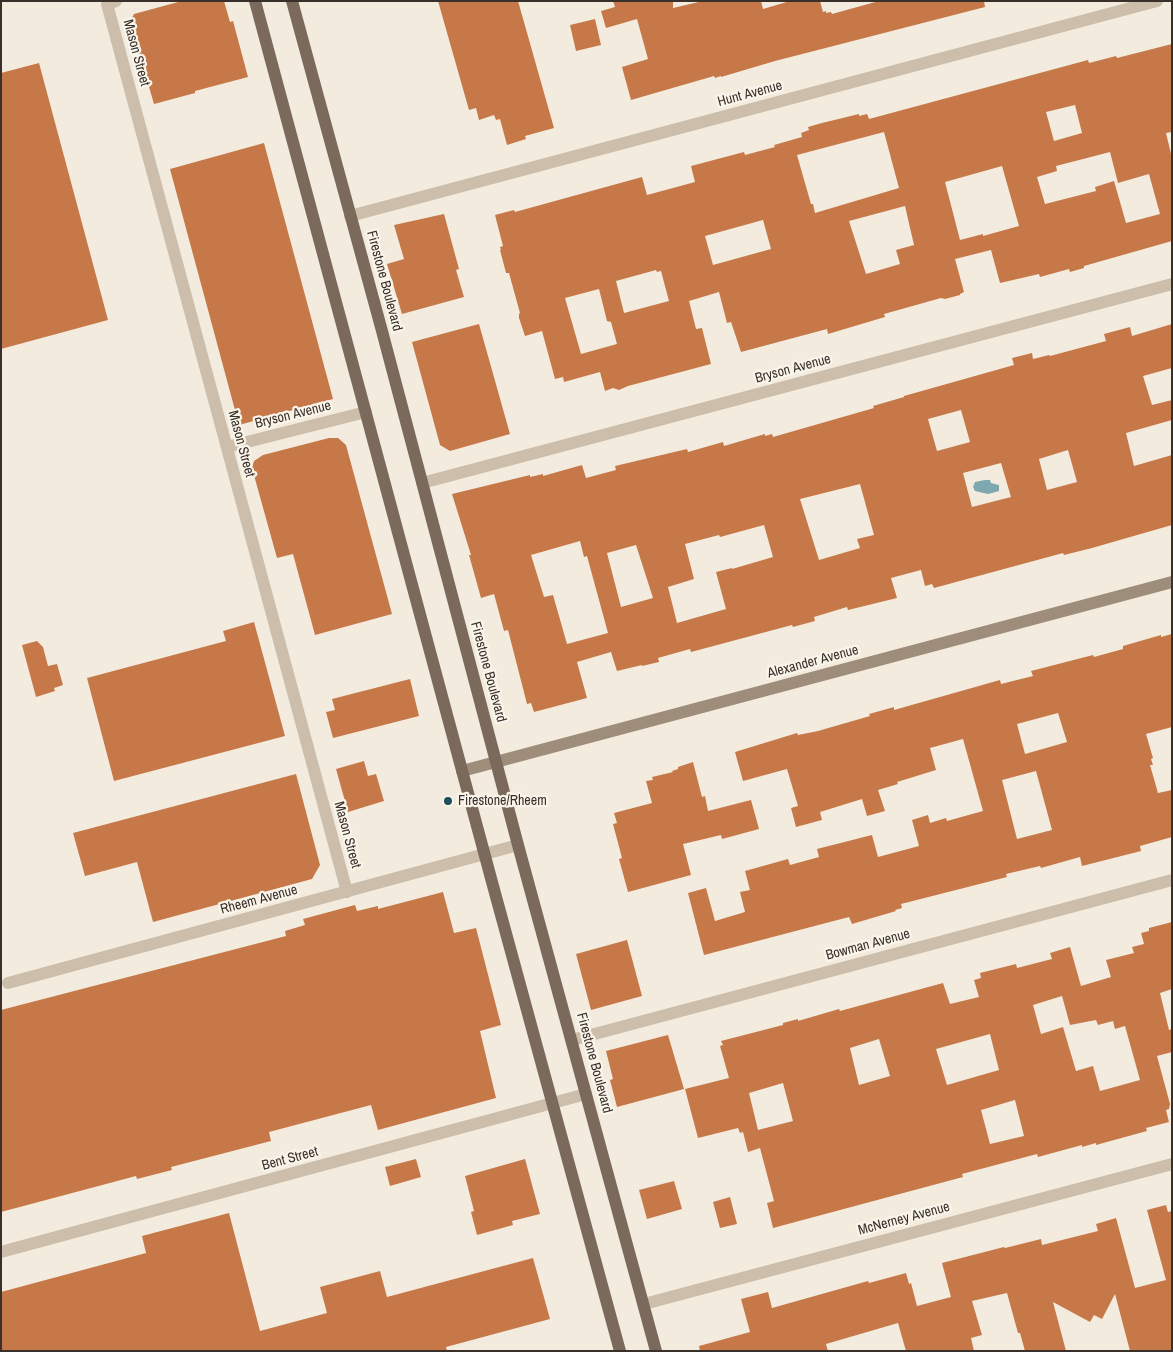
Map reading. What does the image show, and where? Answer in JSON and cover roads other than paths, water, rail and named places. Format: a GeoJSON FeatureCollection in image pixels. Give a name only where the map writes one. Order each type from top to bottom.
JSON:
{"type":"FeatureCollection","features":[{"type":"Feature","properties":{"kind":"main road"},"geometry":{"type":"LineString","coordinates":[[255,1],[484,855],[620,1351]]}},
{"type":"Feature","properties":{"kind":"main road","name":"Firestone Boulevard"},"geometry":{"type":"LineString","coordinates":[[292,1],[518,845],[656,1351]]}},
{"type":"Feature","properties":{"kind":"street","name":"Hunt Avenue"},"geometry":{"type":"LineString","coordinates":[[350,216],[1157,1]]}},
{"type":"Feature","properties":{"kind":"street","name":"Mason Street"},"geometry":{"type":"LineString","coordinates":[[112,2],[227,447],[347,892]]}},
{"type":"Feature","properties":{"kind":"street","name":"Bryson Avenue"},"geometry":{"type":"LineString","coordinates":[[422,483],[1172,284]]}},
{"type":"Feature","properties":{"kind":"street","name":"Bryson Avenue"},"geometry":{"type":"LineString","coordinates":[[227,447],[366,412]]}},
{"type":"Feature","properties":{"kind":"street","name":"Alexander Avenue"},"geometry":{"type":"LineString","coordinates":[[462,771],[1172,582]]}},
{"type":"Feature","properties":{"kind":"street","name":"Rheem Avenue"},"geometry":{"type":"LineString","coordinates":[[8,983],[518,845]]}},
{"type":"Feature","properties":{"kind":"street","name":"Bowman Avenue"},"geometry":{"type":"LineString","coordinates":[[572,1040],[1172,880]]}},
{"type":"Feature","properties":{"kind":"street","name":"Bent Street"},"geometry":{"type":"LineString","coordinates":[[1,1252],[586,1094]]}},
{"type":"Feature","properties":{"kind":"street","name":"McNerney Avenue"},"geometry":{"type":"LineString","coordinates":[[644,1304],[1172,1164]]}},
{"type":"Feature","properties":{"kind":"water"},"geometry":{"type":"Polygon","coordinates":[[[990,480],[991,483],[999,485],[999,491],[988,494],[975,491],[973,487],[975,482],[990,480]]]}},
{"type":"Feature","properties":{"kind":"place","name":"Firestone/Rheem"},"geometry":{"type":"Point","coordinates":[448,801]}}]}
